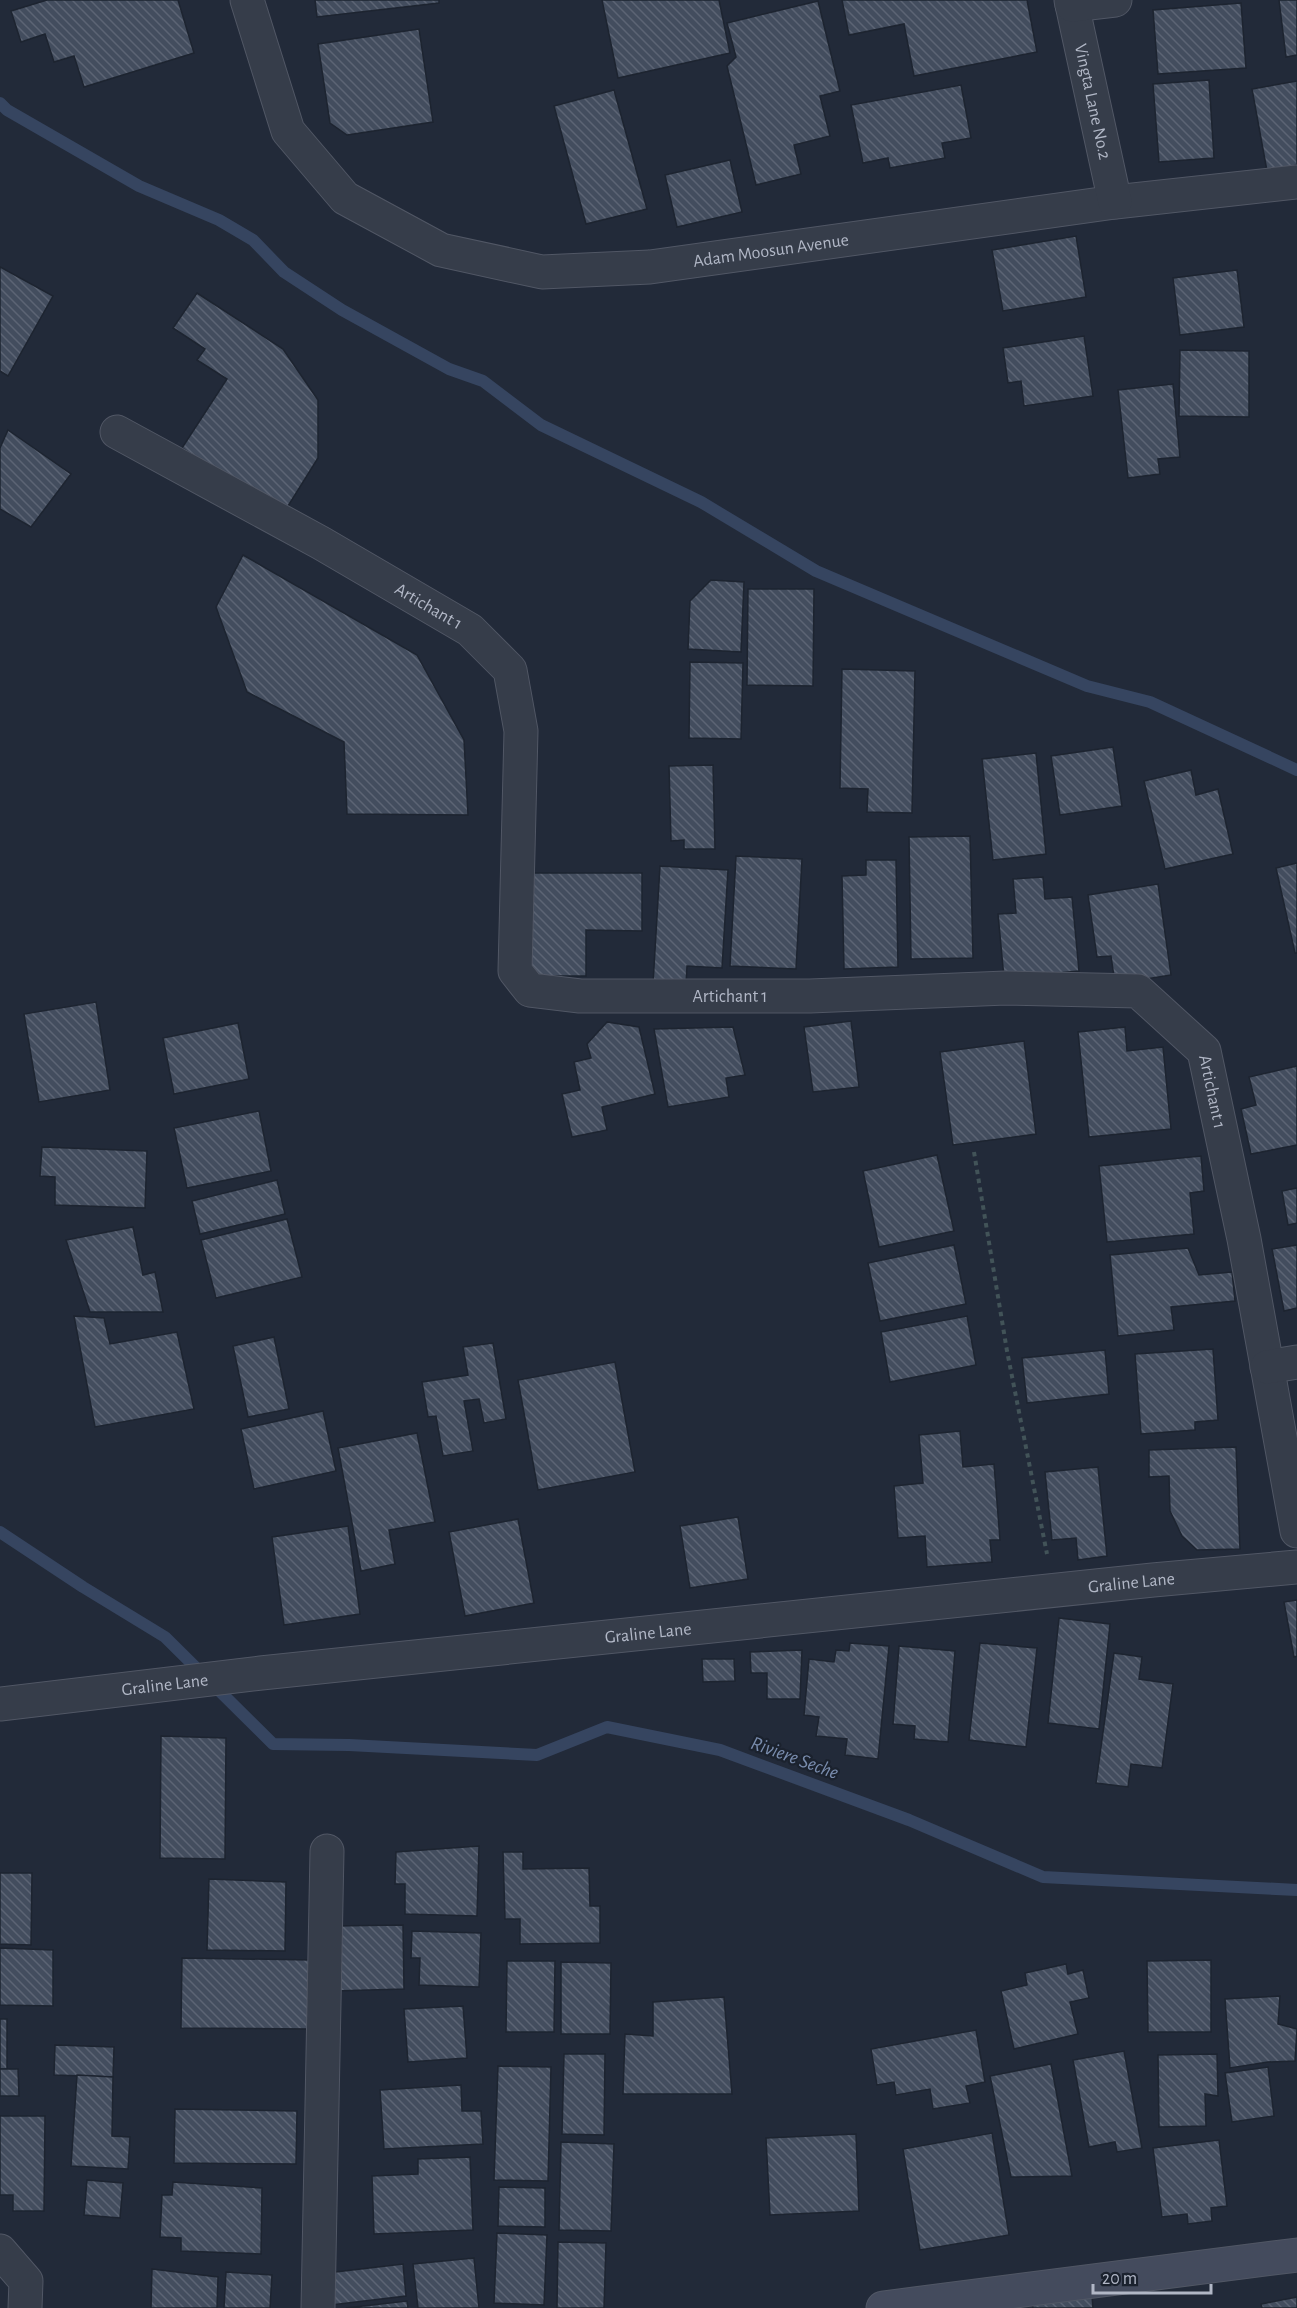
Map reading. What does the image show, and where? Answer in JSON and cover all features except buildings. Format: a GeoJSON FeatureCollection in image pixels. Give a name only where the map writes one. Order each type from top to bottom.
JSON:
{"type":"FeatureCollection","features":[{"type":"Feature","properties":{"kind":"street","name":"Adam Moosun Avenue"},"geometry":{"type":"LineString","coordinates":[[247,0],[288,131],[345,198],[441,250],[542,272],[650,267],[1115,202],[1297,182]]}},
{"type":"Feature","properties":{"kind":"street"},"geometry":{"type":"LineString","coordinates":[[1071,3],[1115,0]]}},
{"type":"Feature","properties":{"kind":"street","name":"Vingta Lane No.2"},"geometry":{"type":"LineString","coordinates":[[1071,3],[1115,202]]}},
{"type":"Feature","properties":{"kind":"street","name":"Artichant 1"},"geometry":{"type":"LineString","coordinates":[[117,432],[321,543],[470,630],[510,670],[521,731],[515,971],[530,990],[580,996],[810,996],[1006,988],[1138,991],[1204,1051],[1244,1239],[1282,1364],[1297,1531]]}},
{"type":"Feature","properties":{"kind":"street","name":"Graline Lane"},"geometry":{"type":"LineString","coordinates":[[0,1704],[258,1674],[1054,1590],[1297,1567]]}},
{"type":"Feature","properties":{"kind":"street"},"geometry":{"type":"LineString","coordinates":[[318,2308],[327,1851]]}},
{"type":"Feature","properties":{"kind":"street"},"geometry":{"type":"LineString","coordinates":[[0,2251],[26,2281],[25,2308]]}},
{"type":"Feature","properties":{"kind":"street"},"geometry":{"type":"LineString","coordinates":[[883,2308],[957,2304],[1297,2255]]}},
{"type":"Feature","properties":{"kind":"path"},"geometry":{"type":"LineString","coordinates":[[974,1152],[1007,1351],[1054,1590]]}},
{"type":"Feature","properties":{"kind":"waterway"},"geometry":{"type":"LineString","coordinates":[[0,103],[7,110],[139,186],[219,220],[253,240],[284,272],[342,310],[449,369],[483,381],[541,425],[701,502],[816,571],[1087,686],[1150,702],[1297,770]]}},
{"type":"Feature","properties":{"kind":"waterway","name":"Riviere Seche"},"geometry":{"type":"LineString","coordinates":[[0,1532],[83,1587],[165,1637],[273,1744],[349,1745],[537,1755],[607,1727],[720,1750],[909,1820],[1043,1877],[1297,1890]]}}]}
